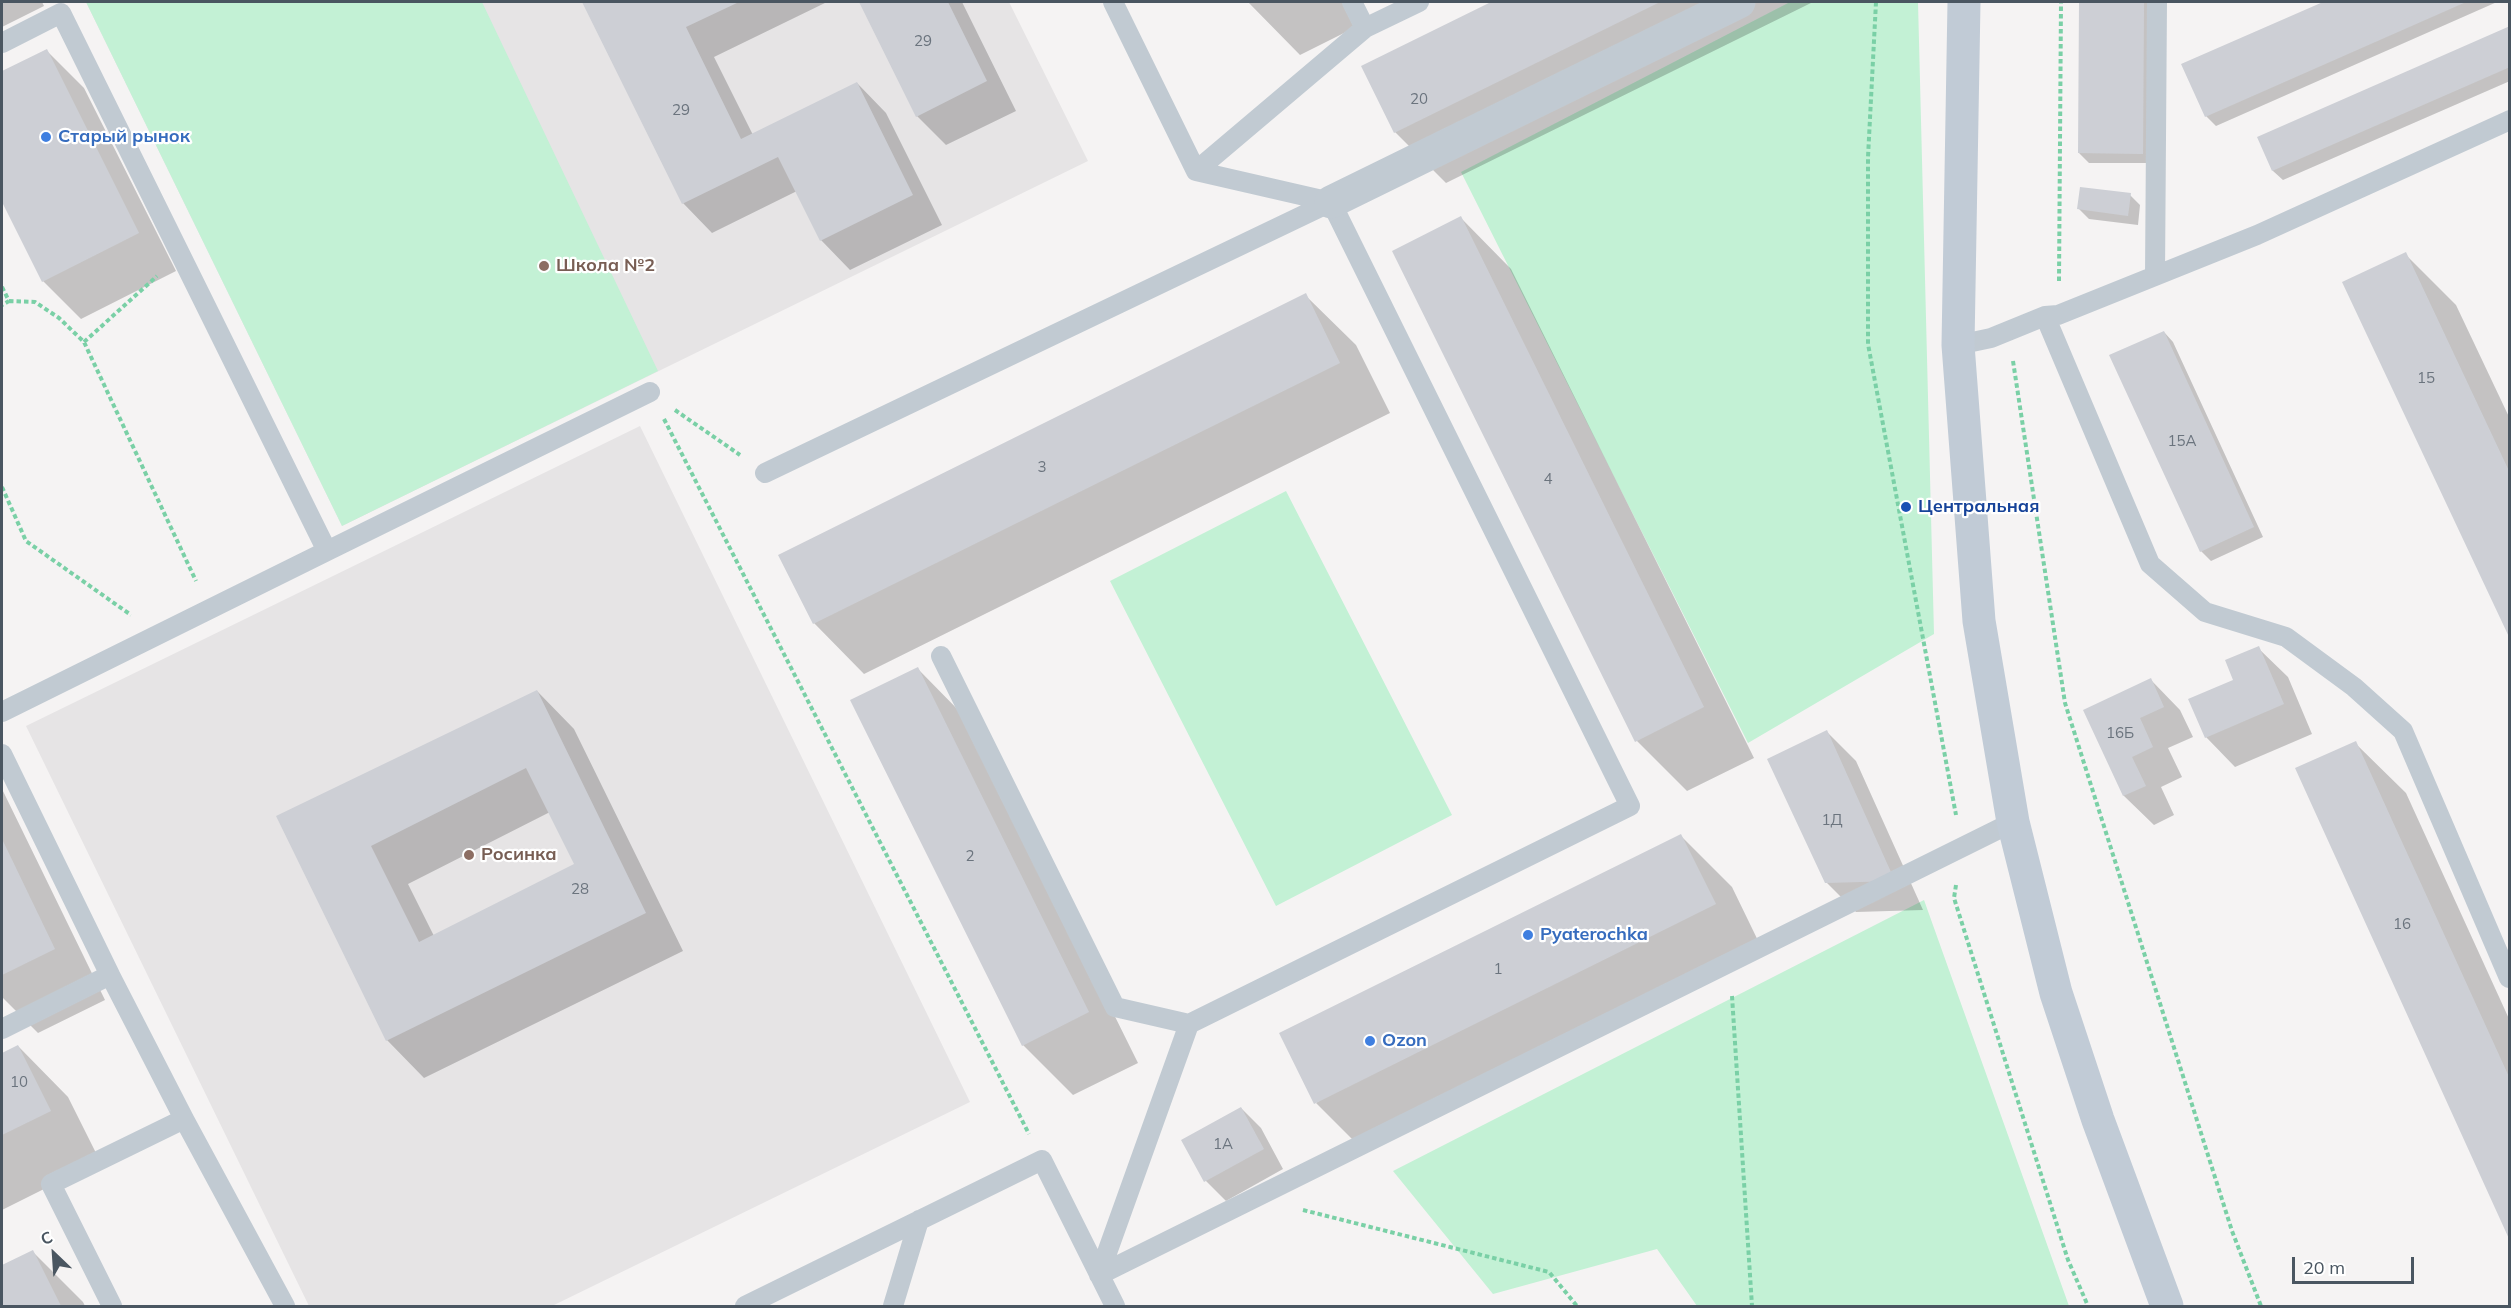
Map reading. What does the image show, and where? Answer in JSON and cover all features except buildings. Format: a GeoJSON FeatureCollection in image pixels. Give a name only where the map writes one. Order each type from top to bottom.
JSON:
{"type":"FeatureCollection","features":[{"type":"Feature","properties":{"kind":"main road"},"geometry":{"type":"LineString","coordinates":[[1964,2],[1959,345],[1978,621],[2013,822],[2056,993],[2098,1120],[2167,1306]]}},
{"type":"Feature","properties":{"kind":"street"},"geometry":{"type":"LineString","coordinates":[[1331,202],[1739,2]]}},
{"type":"Feature","properties":{"kind":"lane"},"geometry":{"type":"LineString","coordinates":[[1113,2],[1196,171]]}},
{"type":"Feature","properties":{"kind":"lane"},"geometry":{"type":"LineString","coordinates":[[1352,2],[1365,28]]}},
{"type":"Feature","properties":{"kind":"lane"},"geometry":{"type":"LineString","coordinates":[[1196,171],[1365,28],[1419,2]]}},
{"type":"Feature","properties":{"kind":"lane"},"geometry":{"type":"LineString","coordinates":[[2155,274],[2157,2]]}},
{"type":"Feature","properties":{"kind":"lane"},"geometry":{"type":"LineString","coordinates":[[2,43],[61,13],[327,551]]}},
{"type":"Feature","properties":{"kind":"lane"},"geometry":{"type":"LineString","coordinates":[[1959,345],[1991,338],[2052,316],[2257,235],[2510,120]]}},
{"type":"Feature","properties":{"kind":"lane"},"geometry":{"type":"LineString","coordinates":[[1196,171],[1331,202]]}},
{"type":"Feature","properties":{"kind":"lane"},"geometry":{"type":"LineString","coordinates":[[765,473],[1331,202]]}},
{"type":"Feature","properties":{"kind":"lane"},"geometry":{"type":"LineString","coordinates":[[941,656],[1115,1007],[1189,1024],[1630,806],[1331,202]]}},
{"type":"Feature","properties":{"kind":"lane"},"geometry":{"type":"LineString","coordinates":[[2052,316],[2150,564],[2205,612],[2286,637],[2354,687],[2403,731],[2509,978]]}},
{"type":"Feature","properties":{"kind":"lane"},"geometry":{"type":"LineString","coordinates":[[2,712],[650,392]]}},
{"type":"Feature","properties":{"kind":"lane"},"geometry":{"type":"LineString","coordinates":[[2,754],[110,975],[184,1119],[285,1306]]}},
{"type":"Feature","properties":{"kind":"lane"},"geometry":{"type":"LineString","coordinates":[[1099,1275],[2013,822]]}},
{"type":"Feature","properties":{"kind":"lane"},"geometry":{"type":"LineString","coordinates":[[2,1029],[110,975]]}},
{"type":"Feature","properties":{"kind":"lane"},"geometry":{"type":"LineString","coordinates":[[1099,1275],[1189,1024]]}},
{"type":"Feature","properties":{"kind":"lane"},"geometry":{"type":"LineString","coordinates":[[112,1306],[51,1184],[184,1119]]}},
{"type":"Feature","properties":{"kind":"lane"},"geometry":{"type":"LineString","coordinates":[[745,1306],[1042,1160],[1114,1306]]}},
{"type":"Feature","properties":{"kind":"lane"},"geometry":{"type":"LineString","coordinates":[[893,1306],[919,1220]]}},
{"type":"Feature","properties":{"kind":"path"},"geometry":{"type":"LineString","coordinates":[[1876,2],[1868,157],[1868,344],[1962,848],[1954,898],[2068,1260],[2088,1306]]}},
{"type":"Feature","properties":{"kind":"path"},"geometry":{"type":"LineString","coordinates":[[2052,316],[2061,2]]}},
{"type":"Feature","properties":{"kind":"path"},"geometry":{"type":"LineString","coordinates":[[84,342],[181,254]]}},
{"type":"Feature","properties":{"kind":"path"},"geometry":{"type":"LineString","coordinates":[[2,287],[9,301]]}},
{"type":"Feature","properties":{"kind":"path"},"geometry":{"type":"LineString","coordinates":[[2,305],[9,301],[35,302],[59,318],[84,342],[210,609]]}},
{"type":"Feature","properties":{"kind":"path"},"geometry":{"type":"LineString","coordinates":[[2008,330],[2065,703],[2232,1231],[2261,1306]]}},
{"type":"Feature","properties":{"kind":"path"},"geometry":{"type":"LineString","coordinates":[[650,392],[765,473]]}},
{"type":"Feature","properties":{"kind":"path"},"geometry":{"type":"LineString","coordinates":[[650,392],[1042,1160]]}},
{"type":"Feature","properties":{"kind":"path"},"geometry":{"type":"LineString","coordinates":[[2,488],[26,541],[159,634]]}},
{"type":"Feature","properties":{"kind":"path"},"geometry":{"type":"LineString","coordinates":[[1730,964],[1752,1306]]}},
{"type":"Feature","properties":{"kind":"path"},"geometry":{"type":"LineString","coordinates":[[1255,1198],[1550,1272],[1578,1306]]}},
{"type":"Feature","properties":{"kind":"shaded area","name":"Школа №2"},"geometry":{"type":"Polygon","coordinates":[[[86,2],[1009,2],[1088,161],[342,526],[86,2]]]}},
{"type":"Feature","properties":{"kind":"shaded area","name":"Росинка"},"geometry":{"type":"Polygon","coordinates":[[[640,426],[970,1102],[552,1306],[309,1306],[26,726],[640,426]]]}},
{"type":"Feature","properties":{"kind":"green space"},"geometry":{"type":"Polygon","coordinates":[[[86,2],[482,2],[658,371],[342,526],[86,2]]]}},
{"type":"Feature","properties":{"kind":"green space"},"geometry":{"type":"Polygon","coordinates":[[[1790,2],[1918,2],[1934,634],[1748,743],[1461,172],[1790,2]]]}},
{"type":"Feature","properties":{"kind":"green space"},"geometry":{"type":"Polygon","coordinates":[[[1286,491],[1452,815],[1276,906],[1110,581],[1286,491]]]}},
{"type":"Feature","properties":{"kind":"green space"},"geometry":{"type":"Polygon","coordinates":[[[1924,900],[2069,1306],[1697,1306],[1657,1249],[1493,1294],[1393,1171],[1924,900]]]}},
{"type":"Feature","properties":{"kind":"place","name":"Старый рынок"},"geometry":{"type":"Point","coordinates":[46,137]}},
{"type":"Feature","properties":{"kind":"place","name":"Школа №2"},"geometry":{"type":"Point","coordinates":[544,266]}},
{"type":"Feature","properties":{"kind":"place","name":"Центральная"},"geometry":{"type":"Point","coordinates":[1906,507]}},
{"type":"Feature","properties":{"kind":"place","name":"Росинка"},"geometry":{"type":"Point","coordinates":[469,855]}},
{"type":"Feature","properties":{"kind":"place","name":"Pyaterochka"},"geometry":{"type":"Point","coordinates":[1528,935]}},
{"type":"Feature","properties":{"kind":"place","name":"Ozon"},"geometry":{"type":"Point","coordinates":[1370,1041]}}]}
